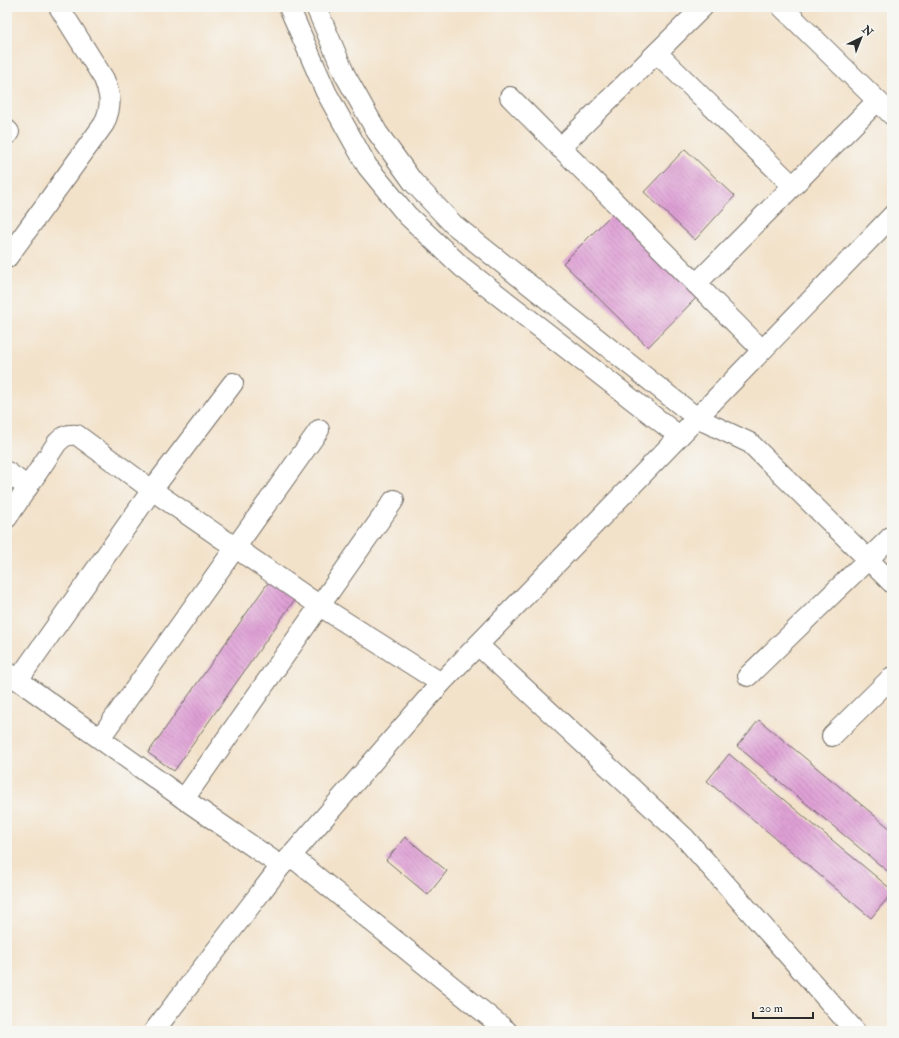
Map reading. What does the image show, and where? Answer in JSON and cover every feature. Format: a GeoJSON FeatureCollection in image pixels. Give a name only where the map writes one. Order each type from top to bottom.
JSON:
{"type":"FeatureCollection","features":[{"type":"Feature","properties":{"kind":"street"},"geometry":{"type":"LineString","coordinates":[[7,258],[104,124],[109,114],[109,91],[104,79],[59,7]]}},
{"type":"Feature","properties":{"kind":"street"},"geometry":{"type":"LineString","coordinates":[[289,7],[326,92],[367,166],[407,215],[462,267],[679,436]]}},
{"type":"Feature","properties":{"kind":"street"},"geometry":{"type":"LineString","coordinates":[[316,7],[345,75],[377,132],[413,182],[453,224],[697,418],[750,442],[892,583]]}},
{"type":"Feature","properties":{"kind":"street"},"geometry":{"type":"LineString","coordinates":[[560,148],[703,7]]}},
{"type":"Feature","properties":{"kind":"street"},"geometry":{"type":"LineString","coordinates":[[782,7],[892,115]]}},
{"type":"Feature","properties":{"kind":"street"},"geometry":{"type":"LineString","coordinates":[[657,53],[793,186]]}},
{"type":"Feature","properties":{"kind":"street"},"geometry":{"type":"LineString","coordinates":[[510,98],[762,350]]}},
{"type":"Feature","properties":{"kind":"street"},"geometry":{"type":"LineString","coordinates":[[696,284],[877,101]]}},
{"type":"Feature","properties":{"kind":"street"},"geometry":{"type":"LineString","coordinates":[[7,130],[9,132],[7,135]]}},
{"type":"Feature","properties":{"kind":"street"},"geometry":{"type":"LineString","coordinates":[[154,1031],[286,861],[441,683],[892,217]]}},
{"type":"Feature","properties":{"kind":"street"},"geometry":{"type":"LineString","coordinates":[[233,383],[13,676],[184,799],[286,861],[507,1031]]}},
{"type":"Feature","properties":{"kind":"street"},"geometry":{"type":"LineString","coordinates":[[100,738],[319,430]]}},
{"type":"Feature","properties":{"kind":"street"},"geometry":{"type":"LineString","coordinates":[[7,518],[57,443],[69,434],[77,435],[152,490],[320,606],[441,683]]}},
{"type":"Feature","properties":{"kind":"street"},"geometry":{"type":"LineString","coordinates":[[7,472],[28,487]]}},
{"type":"Feature","properties":{"kind":"street"},"geometry":{"type":"LineString","coordinates":[[184,799],[394,500]]}},
{"type":"Feature","properties":{"kind":"street"},"geometry":{"type":"LineString","coordinates":[[748,676],[892,536]]}},
{"type":"Feature","properties":{"kind":"street"},"geometry":{"type":"LineString","coordinates":[[478,645],[685,838],[855,1031]]}},
{"type":"Feature","properties":{"kind":"street"},"geometry":{"type":"LineString","coordinates":[[832,736],[892,676]]}},
{"type":"Feature","properties":{"kind":"building"},"geometry":{"type":"Polygon","coordinates":[[[685,149],[735,196],[695,240],[644,192],[685,149]]]}},
{"type":"Feature","properties":{"kind":"building"},"geometry":{"type":"Polygon","coordinates":[[[615,211],[699,295],[648,347],[563,263],[615,211]]]}},
{"type":"Feature","properties":{"kind":"building"},"geometry":{"type":"Polygon","coordinates":[[[272,577],[298,595],[174,771],[148,753],[272,577]]]}},
{"type":"Feature","properties":{"kind":"building"},"geometry":{"type":"Polygon","coordinates":[[[759,720],[892,830],[892,875],[737,746],[759,720]]]}},
{"type":"Feature","properties":{"kind":"building"},"geometry":{"type":"Polygon","coordinates":[[[729,754],[892,890],[892,893],[871,918],[707,781],[729,754]]]}},
{"type":"Feature","properties":{"kind":"building"},"geometry":{"type":"Polygon","coordinates":[[[405,837],[447,871],[428,895],[386,860],[405,837]]]}}]}
